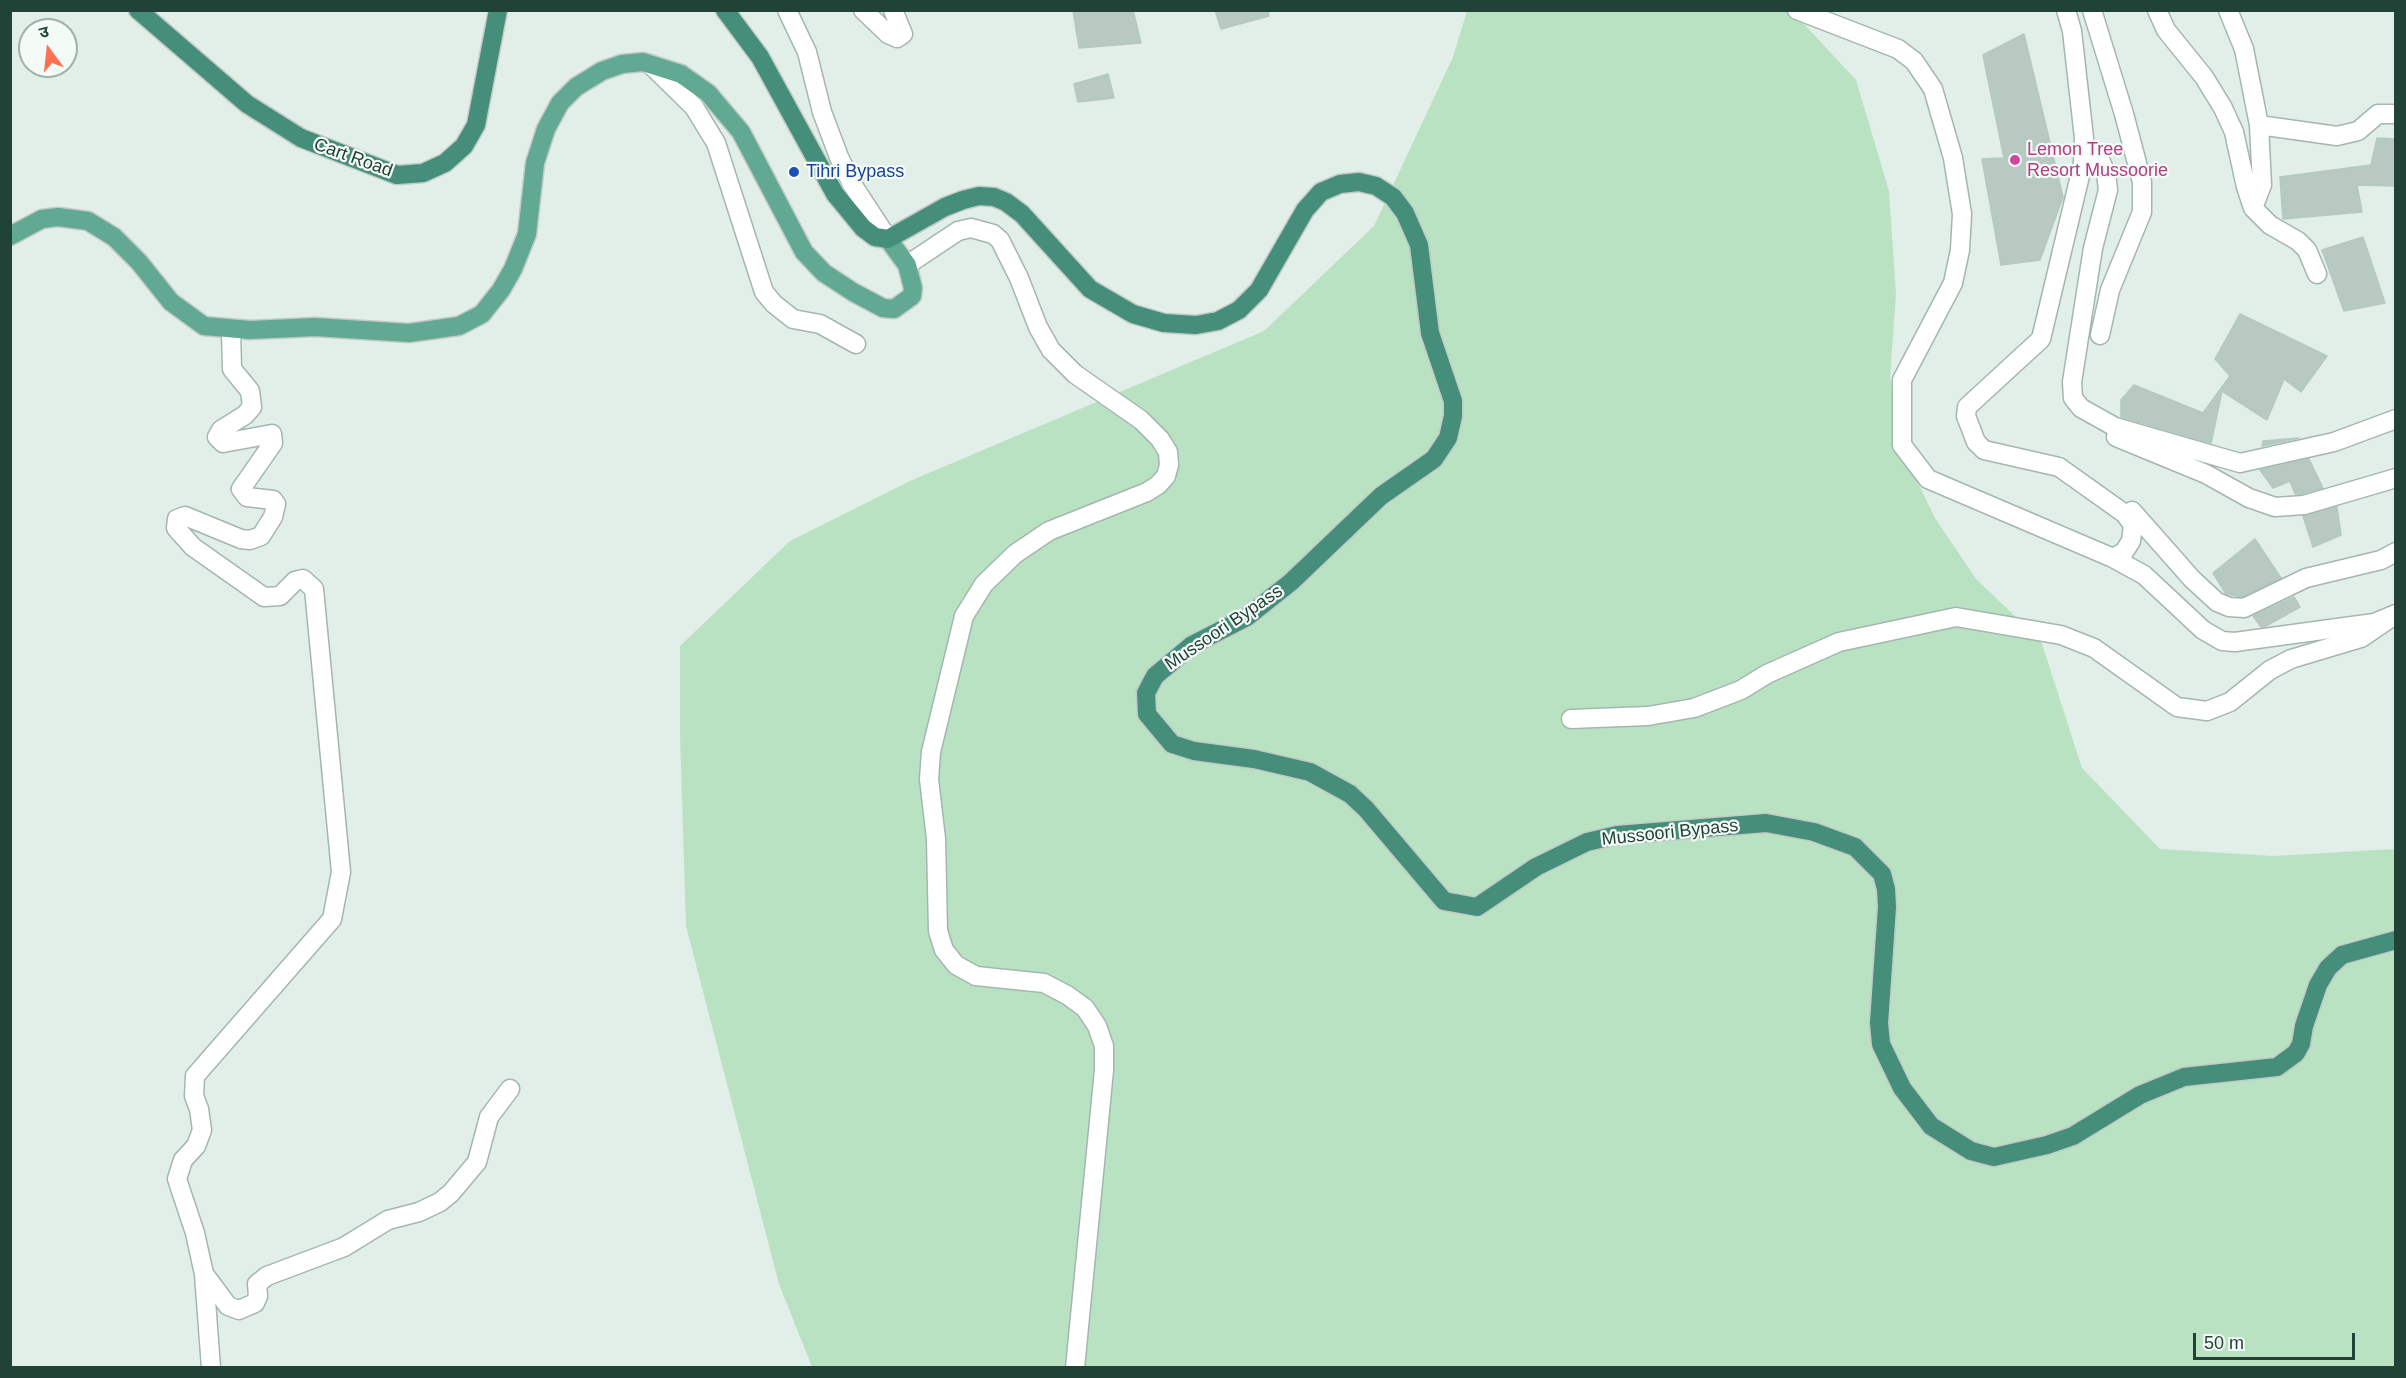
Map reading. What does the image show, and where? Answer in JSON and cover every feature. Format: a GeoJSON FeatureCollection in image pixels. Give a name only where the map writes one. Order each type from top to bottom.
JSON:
{"type":"FeatureCollection","features":[{"type":"Feature","properties":{"kind":"highway","name":"Cart Road"},"geometry":{"type":"LineString","coordinates":[[138,10],[247,104],[292,132],[348,158],[397,175],[423,173],[445,163],[464,146],[476,125],[498,10]]}},
{"type":"Feature","properties":{"kind":"highway"},"geometry":{"type":"LineString","coordinates":[[725,10],[760,57],[835,195],[863,228],[875,237],[888,239]]}},
{"type":"Feature","properties":{"kind":"highway","name":"Mussoori Bypass"},"geometry":{"type":"LineString","coordinates":[[888,239],[945,207],[979,196],[994,197],[1006,202],[1022,214],[1090,289],[1133,314],[1164,323],[1196,325],[1218,321],[1239,310],[1259,290],[1305,210],[1322,192],[1340,184],[1359,182],[1376,186],[1393,197],[1405,213],[1419,245],[1430,333],[1453,401],[1453,416],[1448,438],[1434,459],[1382,495],[1291,582],[1247,617],[1192,645],[1155,676],[1146,693],[1146,714],[1172,744],[1194,751],[1254,759],[1310,772],[1350,794],[1366,809],[1444,901],[1477,907],[1536,867],[1587,842],[1617,836],[1766,823],[1814,832],[1855,847],[1882,874],[1886,889],[1887,907],[1879,1023],[1881,1044],[1902,1088],[1931,1126],[1971,1151],[1994,1157],[2047,1145],[2073,1136],[2140,1095],[2184,1077],[2277,1067],[2296,1053],[2318,985],[2328,968],[2342,955],[2396,940]]}},
{"type":"Feature","properties":{"kind":"main road"},"geometry":{"type":"LineString","coordinates":[[10,236],[42,219],[58,217],[88,221],[114,237],[139,262],[171,302],[204,326],[231,330],[315,327],[409,333],[459,326],[473,321],[482,314],[501,290],[527,234],[535,163],[546,129],[560,103],[576,87],[602,71],[622,64],[650,64],[681,74],[698,84],[741,132],[804,252],[824,273],[875,305],[894,309],[912,296],[913,288],[907,265],[888,239]]}},
{"type":"Feature","properties":{"kind":"street"},"geometry":{"type":"LineString","coordinates":[[787,10],[807,52],[822,112],[839,157],[852,184],[888,239]]}},
{"type":"Feature","properties":{"kind":"street"},"geometry":{"type":"LineString","coordinates":[[863,10],[888,34],[897,38],[903,34],[893,10]]}},
{"type":"Feature","properties":{"kind":"street"},"geometry":{"type":"LineString","coordinates":[[1797,10],[1898,49],[1914,61],[1933,89],[1953,158],[1962,214],[1960,250],[1953,283],[1902,380],[1902,445],[1928,479],[2114,558],[2144,574],[2203,630],[2222,641],[2235,642],[2374,624],[2395,615]]}},
{"type":"Feature","properties":{"kind":"street"},"geometry":{"type":"LineString","coordinates":[[2066,10],[2072,31],[2084,147],[2080,180],[2041,339],[1967,407],[1966,416],[1976,442],[1984,450],[2059,467],[2125,514],[2133,525],[2131,541],[2124,552],[2114,558]]}},
{"type":"Feature","properties":{"kind":"street"},"geometry":{"type":"LineString","coordinates":[[2092,10],[2142,182],[2142,212],[2110,290],[2100,335]]}},
{"type":"Feature","properties":{"kind":"street"},"geometry":{"type":"LineString","coordinates":[[2157,10],[2166,30],[2204,77],[2223,108],[2234,132],[2253,208],[2270,225],[2298,241],[2307,250],[2317,274]]}},
{"type":"Feature","properties":{"kind":"street"},"geometry":{"type":"LineString","coordinates":[[2228,10],[2244,49],[2259,125],[2262,185],[2253,208]]}},
{"type":"Feature","properties":{"kind":"street"},"geometry":{"type":"LineString","coordinates":[[650,64],[694,107],[716,143],[764,292],[774,304],[793,319],[820,324],[856,344]]}},
{"type":"Feature","properties":{"kind":"street"},"geometry":{"type":"LineString","coordinates":[[2259,125],[2337,136],[2358,131],[2378,114],[2396,114]]}},
{"type":"Feature","properties":{"kind":"street"},"geometry":{"type":"LineString","coordinates":[[2084,147],[2101,162],[2106,173],[2108,190],[2093,248],[2073,382],[2073,398],[2102,432],[2206,474],[2249,498],[2275,507],[2304,505],[2396,478]]}},
{"type":"Feature","properties":{"kind":"street"},"geometry":{"type":"LineString","coordinates":[[907,265],[957,231],[971,228],[993,234],[1000,240],[1019,278],[1038,327],[1051,350],[1075,374],[1141,420],[1160,439],[1168,452],[1169,465],[1166,476],[1158,485],[1147,492],[1049,531],[1015,554],[984,585],[964,616],[931,752],[929,779],[936,839],[938,931],[944,950],[956,965],[975,976],[1044,983],[1067,995],[1085,1008],[1097,1026],[1104,1046],[1104,1070],[1075,1368]]}},
{"type":"Feature","properties":{"kind":"street"},"geometry":{"type":"LineString","coordinates":[[211,1368],[204,1274],[195,1233],[177,1179],[183,1160],[196,1146],[202,1130],[199,1109],[194,1096],[195,1076],[332,919],[341,872],[314,589],[303,579],[295,581],[280,596],[264,597],[193,547],[177,528],[177,519],[185,516],[241,539],[250,540],[261,536],[273,517],[276,504],[273,500],[247,497],[241,489],[273,442],[272,434],[223,443],[217,437],[221,430],[245,415],[252,407],[250,392],[232,369],[231,330]]}},
{"type":"Feature","properties":{"kind":"street"},"geometry":{"type":"LineString","coordinates":[[2081,408],[2115,427],[2240,463],[2334,442],[2396,419]]}},
{"type":"Feature","properties":{"kind":"street"},"geometry":{"type":"LineString","coordinates":[[2096,493],[2128,508],[2192,579],[2217,602],[2229,608],[2244,608],[2306,578],[2381,560],[2396,552]]}},
{"type":"Feature","properties":{"kind":"street"},"geometry":{"type":"LineString","coordinates":[[1571,719],[1648,716],[1694,708],[1732,693],[1767,674],[1839,642],[1956,617],[2061,636],[2094,648],[2177,707],[2207,711],[2230,702],[2270,670],[2291,659],[2361,638],[2395,615]]}},
{"type":"Feature","properties":{"kind":"street"},"geometry":{"type":"LineString","coordinates":[[204,1274],[231,1309],[246,1308],[257,1300],[257,1284],[267,1276],[355,1242],[388,1220],[419,1212],[440,1202],[451,1193],[477,1162],[489,1117],[510,1089]]}},
{"type":"Feature","properties":{"kind":"green space"},"geometry":{"type":"Polygon","coordinates":[[[1467,11],[1786,11],[1806,26],[1856,80],[1889,191],[1896,294],[1890,377],[1901,448],[1935,518],[1976,579],[2041,641],[2082,768],[2160,849],[2273,856],[2395,849],[2395,1367],[812,1367],[779,1284],[686,926],[680,736],[680,646],[790,541],[910,481],[1264,331],[1374,226],[1453,57],[1467,11]]]}},
{"type":"Feature","properties":{"kind":"building"},"geometry":{"type":"Polygon","coordinates":[[[1073,10],[1133,10],[1141,43],[1079,48],[1073,10]]]}},
{"type":"Feature","properties":{"kind":"building"},"geometry":{"type":"Polygon","coordinates":[[[1215,10],[1268,10],[1269,16],[1221,29],[1215,10]]]}},
{"type":"Feature","properties":{"kind":"building"},"geometry":{"type":"Polygon","coordinates":[[[2024,34],[2063,197],[2040,260],[2001,265],[1982,159],[2004,158],[1983,55],[2024,34]]]}},
{"type":"Feature","properties":{"kind":"building"},"geometry":{"type":"Polygon","coordinates":[[[1108,74],[1114,98],[1078,102],[1074,84],[1108,74]]]}},
{"type":"Feature","properties":{"kind":"building"},"geometry":{"type":"Polygon","coordinates":[[[2377,138],[2396,139],[2396,186],[2357,185],[2362,212],[2283,219],[2280,177],[2371,165],[2377,138]]]}},
{"type":"Feature","properties":{"kind":"building"},"geometry":{"type":"Polygon","coordinates":[[[2363,237],[2385,303],[2344,311],[2322,250],[2363,237]]]}},
{"type":"Feature","properties":{"kind":"building"},"geometry":{"type":"Polygon","coordinates":[[[2240,314],[2327,356],[2301,392],[2284,379],[2267,420],[2222,391],[2211,443],[2121,417],[2121,400],[2134,385],[2203,413],[2230,376],[2215,359],[2240,314]]]}},
{"type":"Feature","properties":{"kind":"building"},"geometry":{"type":"Polygon","coordinates":[[[2299,438],[2262,446],[2263,441],[2299,438]]]}},
{"type":"Feature","properties":{"kind":"building"},"geometry":{"type":"Polygon","coordinates":[[[2309,459],[2323,488],[2302,494],[2295,494],[2290,481],[2273,488],[2260,470],[2309,459]]]}},
{"type":"Feature","properties":{"kind":"building"},"geometry":{"type":"Polygon","coordinates":[[[2337,507],[2341,535],[2313,547],[2303,516],[2337,507]]]}},
{"type":"Feature","properties":{"kind":"building"},"geometry":{"type":"Polygon","coordinates":[[[2255,539],[2281,578],[2242,597],[2226,594],[2213,573],[2255,539]]]}},
{"type":"Feature","properties":{"kind":"building"},"geometry":{"type":"Polygon","coordinates":[[[2294,597],[2300,607],[2266,626],[2261,627],[2253,616],[2294,597]]]}},
{"type":"Feature","properties":{"kind":"place","name":"Lemon Tree Resort Mussoorie"},"geometry":{"type":"Point","coordinates":[2015,160]}},
{"type":"Feature","properties":{"kind":"place","name":"Tihri Bypass"},"geometry":{"type":"Point","coordinates":[794,172]}}]}
